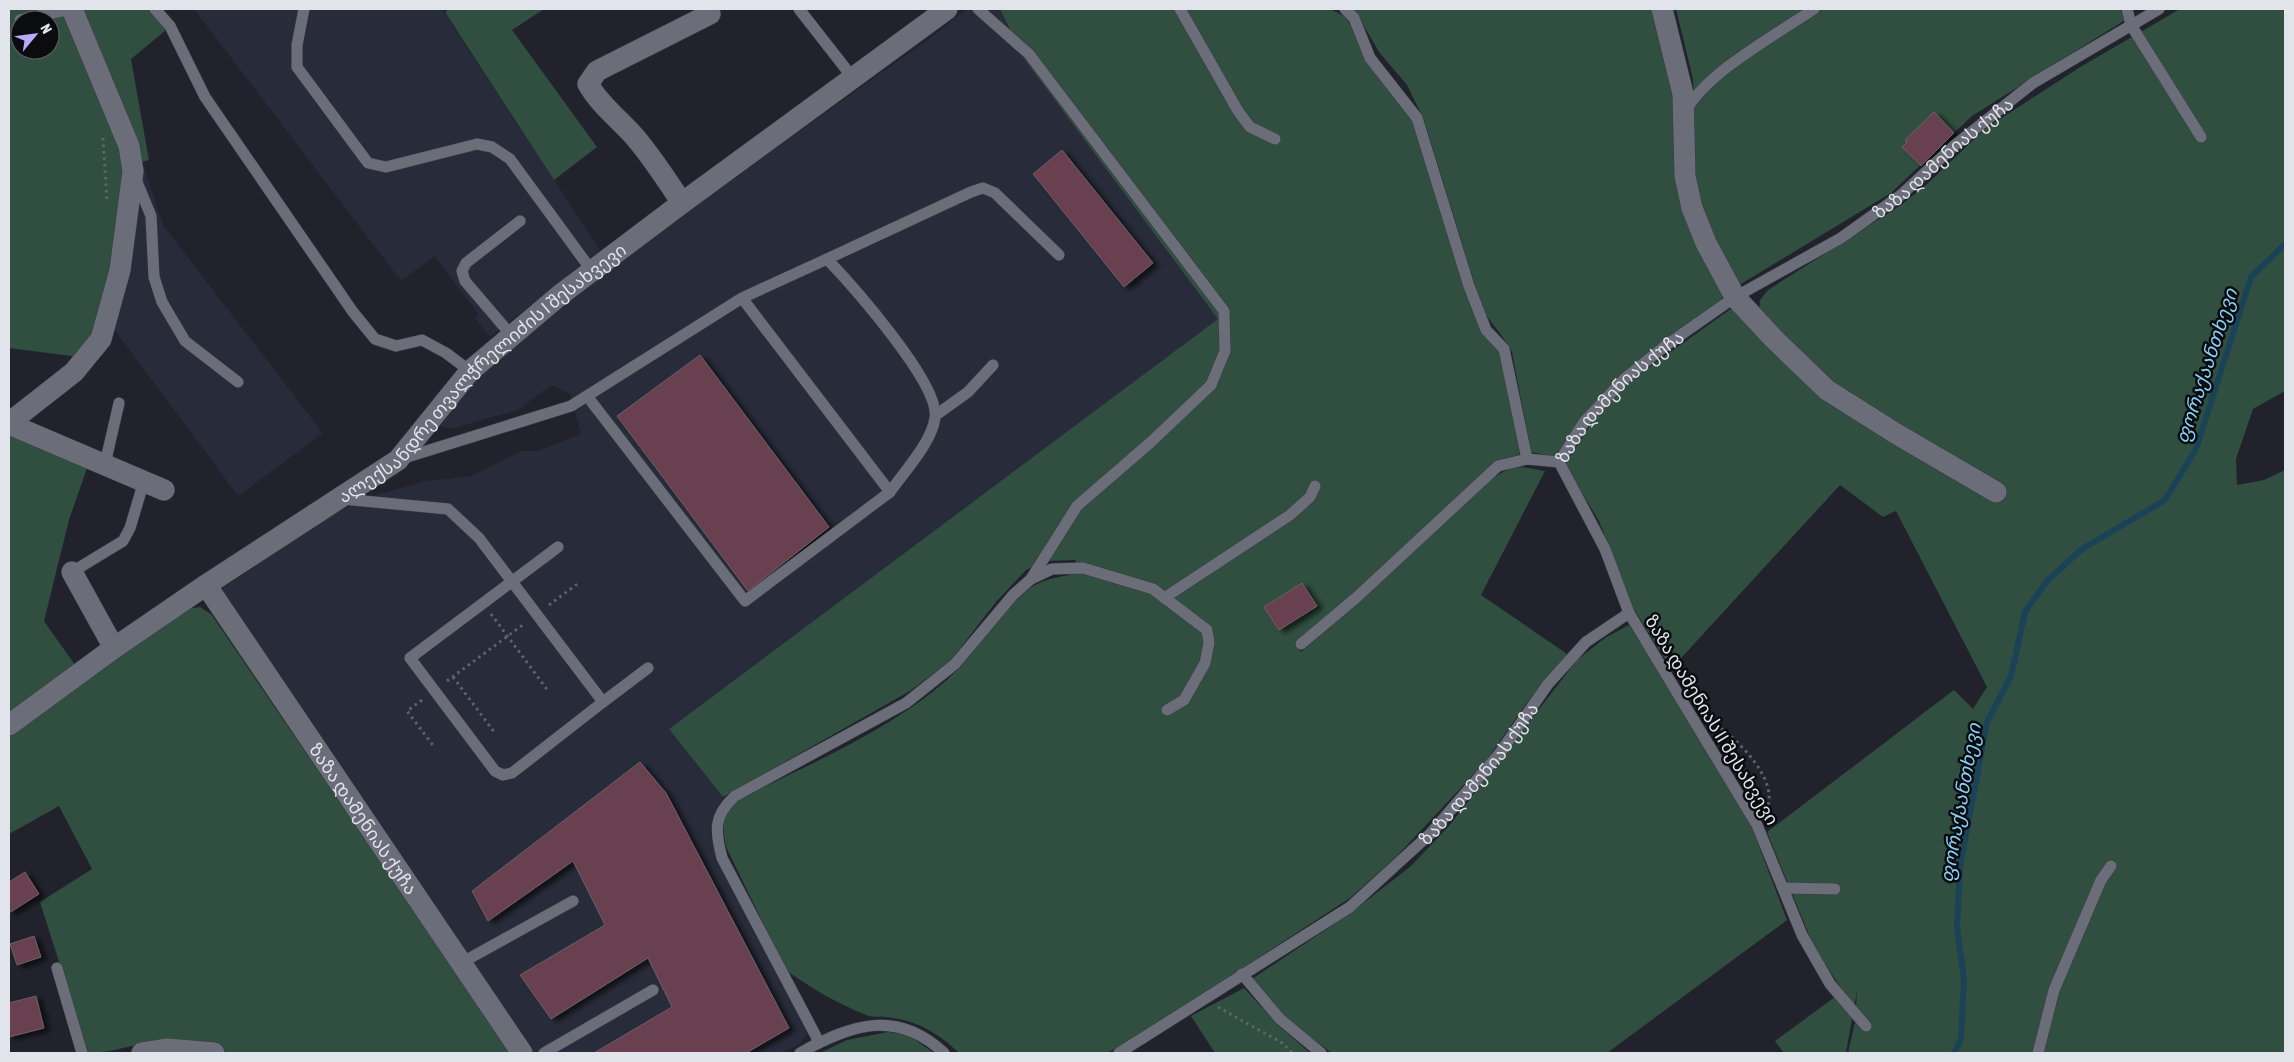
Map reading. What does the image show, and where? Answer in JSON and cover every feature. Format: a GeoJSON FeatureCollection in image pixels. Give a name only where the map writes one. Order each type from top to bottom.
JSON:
{"type":"FeatureCollection","features":[{"type":"Feature","properties":{"kind":"street"},"geometry":{"type":"LineString","coordinates":[[72,9],[128,146],[133,171],[120,270],[101,339],[67,379],[9,423],[164,490]]}},
{"type":"Feature","properties":{"kind":"street","name":"ალექსანდრე თვალჭრელიძის I შესახვევი"},"geometry":{"type":"LineString","coordinates":[[9,725],[114,648],[206,585],[398,460],[470,371],[512,336],[592,271],[682,203],[945,9]]}},
{"type":"Feature","properties":{"kind":"street"},"geometry":{"type":"LineString","coordinates":[[1662,9],[1683,94],[1685,176],[1692,208],[1706,243],[1735,297],[1774,339],[1827,390],[1895,434],[1996,492]]}},
{"type":"Feature","properties":{"kind":"street"},"geometry":{"type":"LineString","coordinates":[[682,203],[645,150],[594,94],[588,84],[596,71],[710,14]]}},
{"type":"Feature","properties":{"kind":"street"},"geometry":{"type":"LineString","coordinates":[[72,572],[114,648]]}},
{"type":"Feature","properties":{"kind":"street","name":"ზაზა დამენიას ქუჩა"},"geometry":{"type":"LineString","coordinates":[[206,585],[522,1053]]}},
{"type":"Feature","properties":{"kind":"street"},"geometry":{"type":"LineString","coordinates":[[142,1053],[168,1049],[214,1053]]}},
{"type":"Feature","properties":{"kind":"lane"},"geometry":{"type":"LineString","coordinates":[[155,9],[170,26],[205,97],[353,312],[374,339],[396,346],[422,340],[446,353],[470,371]]}},
{"type":"Feature","properties":{"kind":"lane"},"geometry":{"type":"LineString","coordinates":[[304,9],[297,45],[296,66],[368,163],[386,167],[477,144],[492,147],[510,159],[592,271]]}},
{"type":"Feature","properties":{"kind":"lane"},"geometry":{"type":"LineString","coordinates":[[799,9],[853,78]]}},
{"type":"Feature","properties":{"kind":"lane"},"geometry":{"type":"LineString","coordinates":[[819,1042],[722,858],[716,836],[718,819],[725,806],[735,796],[906,703],[928,688],[955,664],[1030,579],[1077,506],[1151,442],[1211,385],[1226,351],[1224,311],[1029,54],[978,9]]}},
{"type":"Feature","properties":{"kind":"lane"},"geometry":{"type":"LineString","coordinates":[[1180,9],[1238,111],[1250,128],[1275,139]]}},
{"type":"Feature","properties":{"kind":"lane"},"geometry":{"type":"LineString","coordinates":[[1345,9],[1354,18],[1370,58],[1417,118],[1468,286],[1486,330],[1504,349],[1527,459]]}},
{"type":"Feature","properties":{"kind":"lane"},"geometry":{"type":"LineString","coordinates":[[1684,114],[1694,97],[1716,76],[1814,9]]}},
{"type":"Feature","properties":{"kind":"lane"},"geometry":{"type":"LineString","coordinates":[[2127,9],[2131,25],[2201,137]]}},
{"type":"Feature","properties":{"kind":"lane","name":"ზაზა დამენიას ქუჩა"},"geometry":{"type":"LineString","coordinates":[[1119,1053],[1242,974],[1350,908],[1431,833],[1499,754],[1548,684],[1586,642],[1629,613],[1605,549],[1559,462],[1584,422],[1624,379],[1665,346],[1735,297],[1841,238],[1901,195],[1955,145],[2033,83],[2159,9]]}},
{"type":"Feature","properties":{"kind":"lane"},"geometry":{"type":"LineString","coordinates":[[133,171],[151,216],[154,277],[162,302],[185,341],[238,382]]}},
{"type":"Feature","properties":{"kind":"lane"},"geometry":{"type":"LineString","coordinates":[[398,460],[571,406],[742,298],[983,188],[995,194],[1058,255]]}},
{"type":"Feature","properties":{"kind":"lane"},"geometry":{"type":"LineString","coordinates":[[512,336],[466,281],[462,271],[466,263],[520,221]]}},
{"type":"Feature","properties":{"kind":"lane"},"geometry":{"type":"LineString","coordinates":[[587,396],[744,602],[890,492],[929,436],[936,415],[934,402],[922,379],[888,331],[827,259]]}},
{"type":"Feature","properties":{"kind":"lane"},"geometry":{"type":"LineString","coordinates":[[742,298],[890,492]]}},
{"type":"Feature","properties":{"kind":"lane"},"geometry":{"type":"LineString","coordinates":[[936,415],[968,392],[993,365]]}},
{"type":"Feature","properties":{"kind":"lane"},"geometry":{"type":"LineString","coordinates":[[104,464],[118,403]]}},
{"type":"Feature","properties":{"kind":"lane"},"geometry":{"type":"LineString","coordinates":[[1301,644],[1357,597],[1498,466],[1527,459],[1559,462]]}},
{"type":"Feature","properties":{"kind":"lane"},"geometry":{"type":"LineString","coordinates":[[72,572],[122,541],[130,528],[144,481]]}},
{"type":"Feature","properties":{"kind":"lane"},"geometry":{"type":"LineString","coordinates":[[1164,598],[1290,515],[1310,497],[1315,486]]}},
{"type":"Feature","properties":{"kind":"lane"},"geometry":{"type":"LineString","coordinates":[[337,499],[448,509],[479,538],[603,702]]}},
{"type":"Feature","properties":{"kind":"lane"},"geometry":{"type":"LineString","coordinates":[[558,547],[410,658],[434,691],[495,771],[503,775],[512,773],[648,668]]}},
{"type":"Feature","properties":{"kind":"lane"},"geometry":{"type":"LineString","coordinates":[[1030,579],[1052,569],[1083,568],[1153,589],[1207,630],[1209,643],[1205,662],[1184,700],[1167,710]]}},
{"type":"Feature","properties":{"kind":"lane","name":"ზაზა დამენიას II შესახვევი"},"geometry":{"type":"LineString","coordinates":[[1629,613],[1757,825],[1802,935],[1830,984],[1866,1026]]}},
{"type":"Feature","properties":{"kind":"lane"},"geometry":{"type":"LineString","coordinates":[[2038,1053],[2054,990],[2101,880],[2111,866]]}},
{"type":"Feature","properties":{"kind":"lane"},"geometry":{"type":"LineString","coordinates":[[1782,888],[1835,889]]}},
{"type":"Feature","properties":{"kind":"lane"},"geometry":{"type":"LineString","coordinates":[[461,962],[573,901]]}},
{"type":"Feature","properties":{"kind":"lane"},"geometry":{"type":"LineString","coordinates":[[57,968],[82,1053]]}},
{"type":"Feature","properties":{"kind":"lane"},"geometry":{"type":"LineString","coordinates":[[1242,974],[1280,1020],[1321,1053]]}},
{"type":"Feature","properties":{"kind":"lane"},"geometry":{"type":"LineString","coordinates":[[544,1053],[653,990]]}},
{"type":"Feature","properties":{"kind":"lane"},"geometry":{"type":"LineString","coordinates":[[800,1053],[850,1028],[878,1024],[913,1032],[936,1045],[944,1053]]}},
{"type":"Feature","properties":{"kind":"path"},"geometry":{"type":"LineString","coordinates":[[104,131],[108,204]]}},
{"type":"Feature","properties":{"kind":"path"},"geometry":{"type":"LineString","coordinates":[[435,748],[408,711],[580,582]]}},
{"type":"Feature","properties":{"kind":"path"},"geometry":{"type":"LineString","coordinates":[[483,603],[549,692]]}},
{"type":"Feature","properties":{"kind":"path"},"geometry":{"type":"LineString","coordinates":[[453,677],[495,733]]}},
{"type":"Feature","properties":{"kind":"path"},"geometry":{"type":"LineString","coordinates":[[1688,708],[1730,734],[1751,756],[1768,786],[1770,805],[1757,825]]}},
{"type":"Feature","properties":{"kind":"path"},"geometry":{"type":"LineString","coordinates":[[1204,1000],[1282,1043],[1292,1053]]}},
{"type":"Feature","properties":{"kind":"shaded area"},"geometry":{"type":"Polygon","coordinates":[[[194,9],[442,9],[600,250],[490,337],[475,318],[479,315],[435,256],[401,281],[194,9]]]}},
{"type":"Feature","properties":{"kind":"shaded area"},"geometry":{"type":"Polygon","coordinates":[[[967,9],[1000,9],[1025,60],[1219,319],[669,729],[723,797],[713,817],[710,830],[712,843],[807,1027],[806,1036],[801,1043],[783,1053],[532,1053],[221,589],[334,514],[372,496],[427,481],[472,476],[522,451],[538,451],[581,434],[570,394],[552,385],[518,410],[450,429],[439,425],[469,379],[688,210],[929,39],[967,9]]]}},
{"type":"Feature","properties":{"kind":"shaded area"},"geometry":{"type":"Polygon","coordinates":[[[142,162],[163,225],[323,433],[238,496],[111,325],[142,162]]]}},
{"type":"Feature","properties":{"kind":"green space"},"geometry":{"type":"Polygon","coordinates":[[[9,9],[67,9],[126,168],[111,274],[99,327],[79,357],[9,348],[9,9]]]}},
{"type":"Feature","properties":{"kind":"green space"},"geometry":{"type":"Polygon","coordinates":[[[81,9],[148,9],[166,30],[131,59],[149,160],[142,162],[131,129],[81,9]]]}},
{"type":"Feature","properties":{"kind":"green space"},"geometry":{"type":"Polygon","coordinates":[[[449,9],[544,9],[512,30],[597,147],[554,180],[445,12],[449,9]]]}},
{"type":"Feature","properties":{"kind":"green space"},"geometry":{"type":"Polygon","coordinates":[[[1000,9],[1331,9],[1345,17],[1414,124],[1481,333],[1502,354],[1521,453],[1493,464],[1369,581],[1296,642],[1301,652],[1360,601],[1486,483],[1508,469],[1520,467],[1545,471],[1481,595],[1567,654],[1526,704],[1486,761],[1397,856],[1350,898],[1140,1035],[1107,1053],[959,1053],[929,1030],[912,1022],[890,1017],[866,1015],[835,1001],[786,970],[727,849],[723,828],[725,817],[738,800],[856,741],[914,706],[940,686],[962,665],[1019,598],[1041,582],[1069,575],[1076,560],[1045,561],[1026,570],[996,602],[951,660],[910,691],[723,797],[669,729],[1218,319],[1025,60],[1000,9]]]}},
{"type":"Feature","properties":{"kind":"green space"},"geometry":{"type":"Polygon","coordinates":[[[1354,9],[1657,9],[1679,111],[1722,288],[1722,301],[1618,377],[1578,421],[1555,457],[1531,452],[1512,352],[1482,308],[1424,120],[1407,85],[1379,52],[1354,9]]]}},
{"type":"Feature","properties":{"kind":"green space"},"geometry":{"type":"Polygon","coordinates":[[[1676,9],[2120,9],[2125,20],[1972,116],[1891,193],[1741,284],[1732,275],[1703,218],[1691,166],[1694,123],[1693,79],[1676,9]]]}},
{"type":"Feature","properties":{"kind":"green space"},"geometry":{"type":"Polygon","coordinates":[[[2180,9],[2285,9],[2285,391],[2253,409],[2236,459],[2237,485],[2264,480],[2285,470],[2285,1053],[1848,1053],[1855,1022],[1857,991],[1846,1053],[1784,1053],[1775,1041],[1843,991],[1814,947],[1767,832],[1954,690],[1973,709],[1987,687],[1896,511],[1883,517],[1840,485],[1671,669],[1632,606],[1599,521],[1565,465],[1592,422],[1627,383],[1735,306],[1850,397],[1759,311],[1760,300],[1768,290],[1901,205],[1926,185],[1986,128],[2082,66],[2180,9]]]}},
{"type":"Feature","properties":{"kind":"green space"},"geometry":{"type":"Polygon","coordinates":[[[9,432],[88,465],[69,520],[44,621],[75,665],[9,714],[9,432]]]}},
{"type":"Feature","properties":{"kind":"green space"},"geometry":{"type":"Polygon","coordinates":[[[200,607],[211,614],[511,1053],[232,1053],[187,1043],[160,1041],[88,1053],[40,902],[92,869],[59,806],[9,834],[9,737],[186,609],[200,607]]]}},
{"type":"Feature","properties":{"kind":"green space"},"geometry":{"type":"Polygon","coordinates":[[[1629,625],[1724,776],[1753,830],[1787,920],[1607,1053],[1332,1053],[1291,1023],[1252,979],[1352,912],[1411,866],[1449,826],[1577,660],[1605,638],[1629,625]]]}},
{"type":"Feature","properties":{"kind":"green space"},"geometry":{"type":"Polygon","coordinates":[[[1244,988],[1279,1026],[1310,1053],[1215,1053],[1191,1016],[1244,988]]]}},
{"type":"Feature","properties":{"kind":"green space"},"geometry":{"type":"Polygon","coordinates":[[[888,1032],[908,1035],[934,1053],[820,1053],[847,1040],[888,1032]]]}},
{"type":"Feature","properties":{"kind":"building"},"geometry":{"type":"Polygon","coordinates":[[[1934,112],[1954,133],[1921,166],[1902,147],[1907,142],[1905,140],[1934,112]]]}},
{"type":"Feature","properties":{"kind":"building"},"geometry":{"type":"Polygon","coordinates":[[[1062,150],[1153,263],[1124,287],[1033,174],[1062,150]]]}},
{"type":"Feature","properties":{"kind":"building"},"geometry":{"type":"Polygon","coordinates":[[[700,355],[829,527],[748,591],[617,416],[700,355]]]}},
{"type":"Feature","properties":{"kind":"building"},"geometry":{"type":"Polygon","coordinates":[[[1302,583],[1317,606],[1279,630],[1264,607],[1302,583]]]}},
{"type":"Feature","properties":{"kind":"building"},"geometry":{"type":"Polygon","coordinates":[[[640,762],[666,793],[789,1028],[746,1053],[594,1053],[672,1007],[648,958],[551,1019],[520,975],[605,925],[573,861],[488,921],[472,891],[640,762]]]}},
{"type":"Feature","properties":{"kind":"building"},"geometry":{"type":"Polygon","coordinates":[[[25,872],[39,894],[9,913],[9,882],[25,872]]]}},
{"type":"Feature","properties":{"kind":"building"},"geometry":{"type":"Polygon","coordinates":[[[34,936],[41,957],[17,965],[10,944],[34,936]]]}},
{"type":"Feature","properties":{"kind":"building"},"geometry":{"type":"Polygon","coordinates":[[[36,996],[44,1028],[9,1037],[9,1003],[36,996]]]}},
{"type":"Feature","properties":{"kind":"waterway","name":"ფორაქაანთხევი"},"geometry":{"type":"LineString","coordinates":[[1954,1053],[1961,1039],[1964,979],[1957,927],[1960,867],[1987,722],[2011,676],[2025,612],[2047,581],[2082,549],[2165,500],[2196,449],[2251,277],[2285,244]]}}]}
